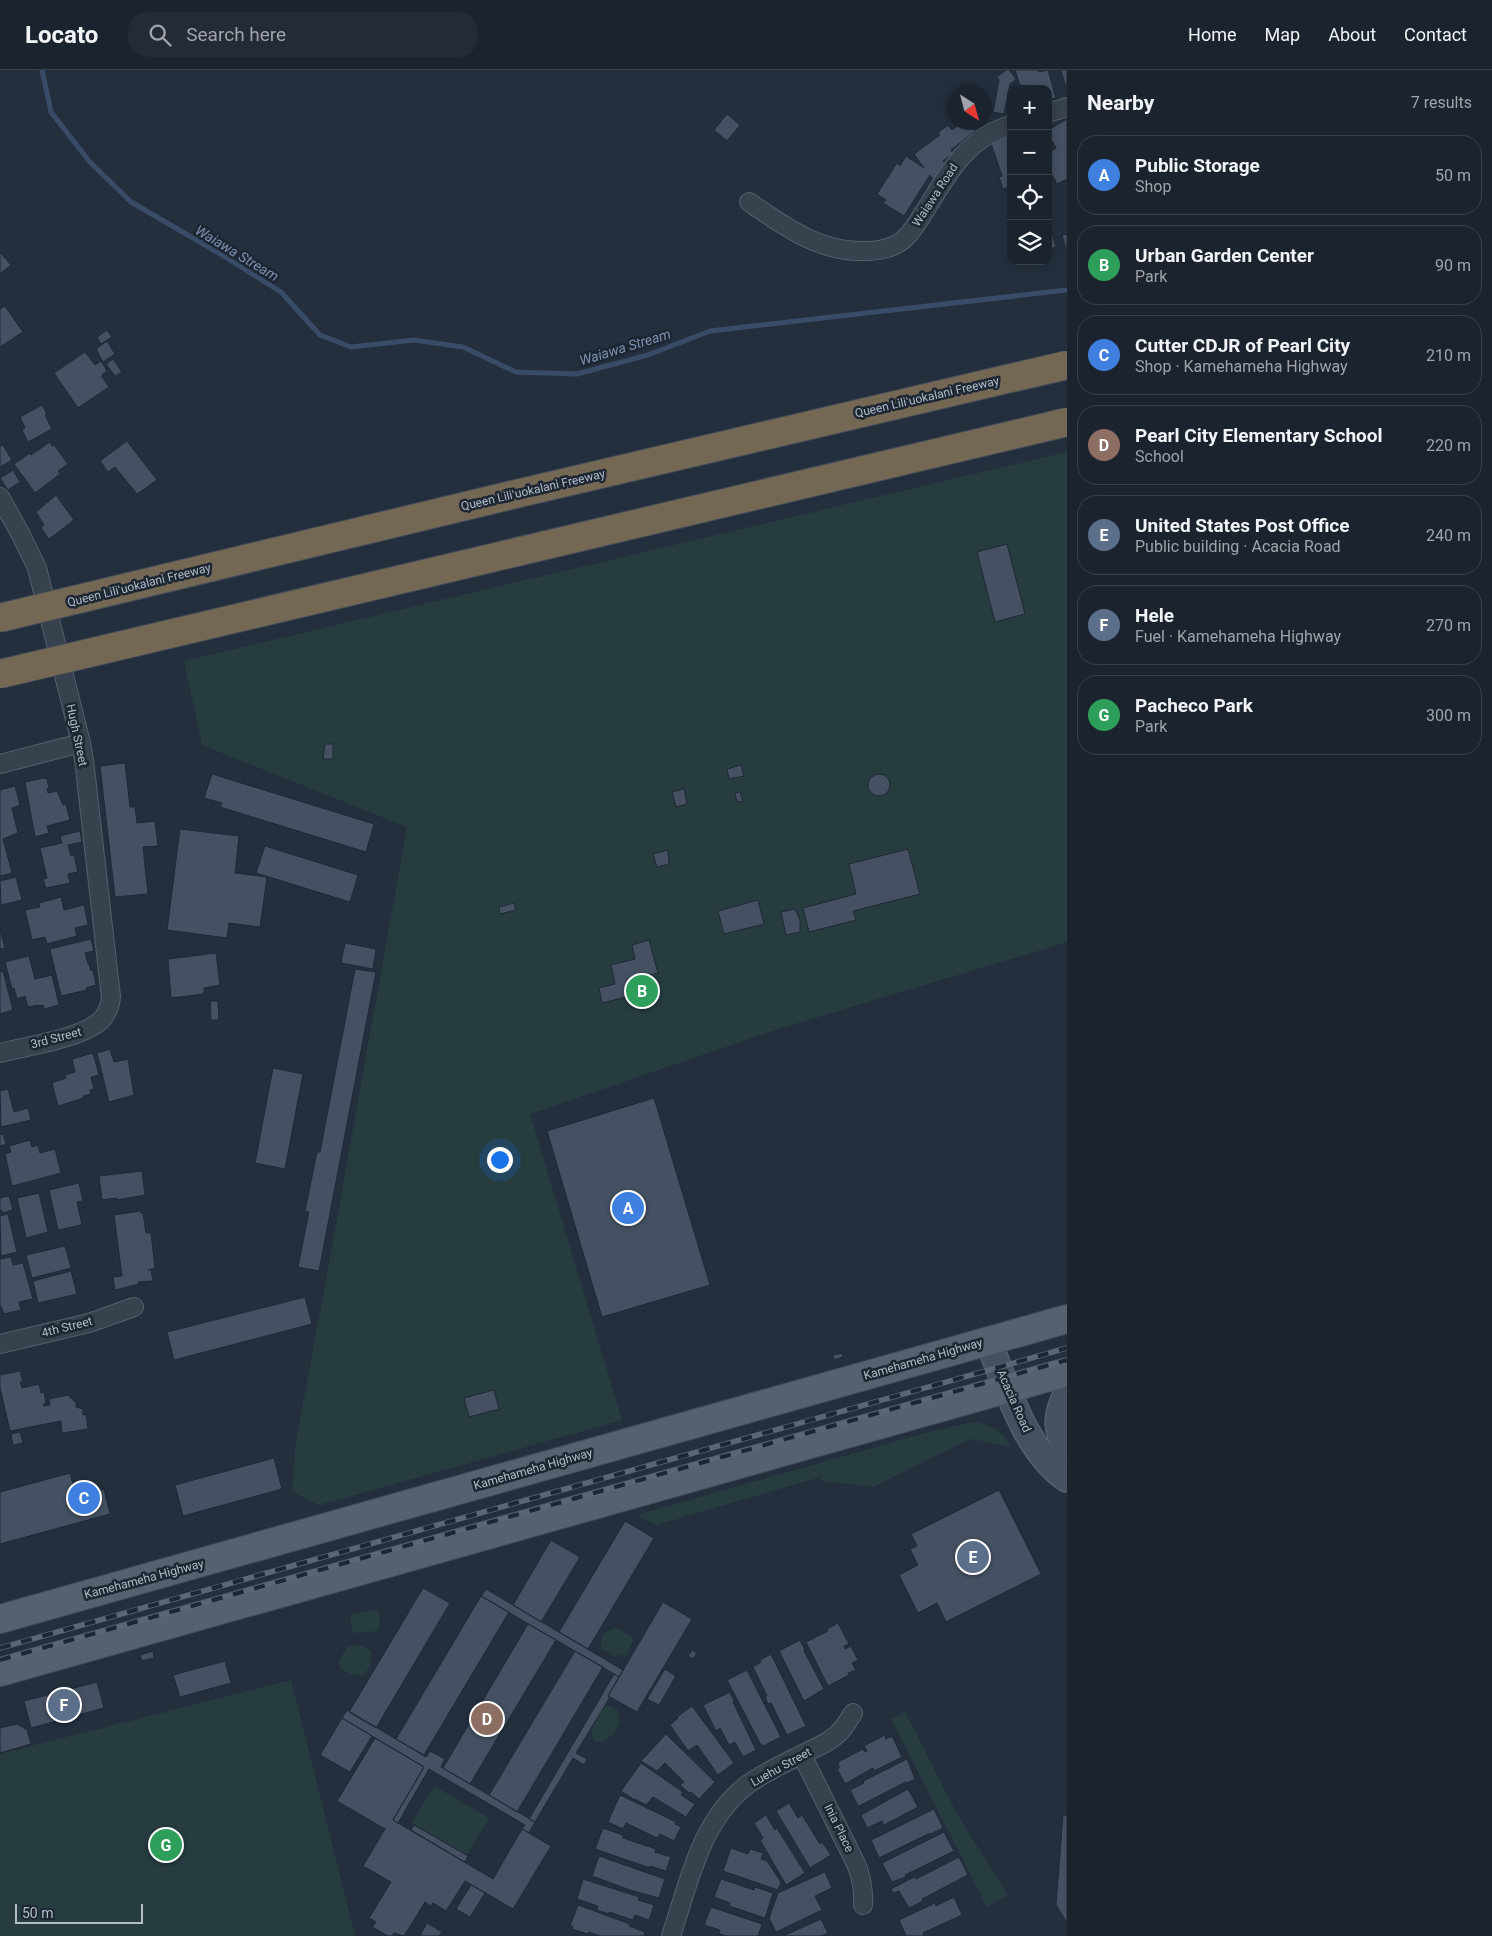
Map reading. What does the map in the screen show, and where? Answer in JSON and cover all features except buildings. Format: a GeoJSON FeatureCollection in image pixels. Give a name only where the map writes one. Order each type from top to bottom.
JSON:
{"type":"FeatureCollection","features":[{"type":"Feature","properties":{"kind":"highway","name":"Queen Liliʻuokalani Freeway"},"geometry":{"type":"LineString","coordinates":[[0,618],[520,493],[1067,365]]}},
{"type":"Feature","properties":{"kind":"highway"},"geometry":{"type":"LineString","coordinates":[[0,674],[1067,422]]}},
{"type":"Feature","properties":{"kind":"main road","name":"Kamehameha Highway"},"geometry":{"type":"LineString","coordinates":[[0,1619],[1067,1319]]}},
{"type":"Feature","properties":{"kind":"main road","name":"Acacia Road"},"geometry":{"type":"LineString","coordinates":[[988,1341],[1022,1422],[1032,1441],[1051,1466],[1067,1478]]}},
{"type":"Feature","properties":{"kind":"main road"},"geometry":{"type":"LineString","coordinates":[[0,1672],[1067,1372]]}},
{"type":"Feature","properties":{"kind":"main road"},"geometry":{"type":"LineString","coordinates":[[1067,1393],[1058,1414],[1057,1427],[1067,1448]]}},
{"type":"Feature","properties":{"kind":"street"},"geometry":{"type":"LineString","coordinates":[[1052,112],[1067,107]]}},
{"type":"Feature","properties":{"kind":"street","name":"Waiawa Road"},"geometry":{"type":"LineString","coordinates":[[748,202],[787,228],[827,247],[852,252],[881,250],[896,245],[910,233],[960,156],[976,142],[996,129],[1007,126]]}},
{"type":"Feature","properties":{"kind":"street","name":"Hugh Street"},"geometry":{"type":"LineString","coordinates":[[0,498],[21,534],[37,568],[81,743],[110,984]]}},
{"type":"Feature","properties":{"kind":"street"},"geometry":{"type":"LineString","coordinates":[[0,764],[81,743]]}},
{"type":"Feature","properties":{"kind":"street","name":"3rd Street"},"geometry":{"type":"LineString","coordinates":[[0,1053],[76,1034],[94,1026],[107,1012],[111,997],[110,984]]}},
{"type":"Feature","properties":{"kind":"street","name":"4th Street"},"geometry":{"type":"LineString","coordinates":[[0,1344],[89,1323],[134,1307]]}},
{"type":"Feature","properties":{"kind":"street","name":"Luehu Street"},"geometry":{"type":"LineString","coordinates":[[670,1936],[703,1842],[716,1817],[734,1796],[748,1785],[766,1773],[831,1740],[847,1723],[853,1713]]}},
{"type":"Feature","properties":{"kind":"street","name":"Inia Place"},"geometry":{"type":"LineString","coordinates":[[802,1755],[857,1866],[864,1894],[862,1905]]}},
{"type":"Feature","properties":{"kind":"green space"},"geometry":{"type":"Polygon","coordinates":[[[1067,452],[1067,942],[772,1031],[530,1114],[622,1420],[319,1505],[292,1491],[296,1441],[407,827],[202,745],[184,661],[1067,452]]]}},
{"type":"Feature","properties":{"kind":"green space"},"geometry":{"type":"Polygon","coordinates":[[[974,1422],[986,1425],[1001,1433],[1011,1447],[970,1439],[873,1487],[822,1481],[820,1477],[656,1525],[637,1515],[932,1431],[974,1422]]]}},
{"type":"Feature","properties":{"kind":"green space"},"geometry":{"type":"Polygon","coordinates":[[[375,1610],[379,1612],[380,1627],[378,1631],[356,1633],[352,1631],[350,1617],[353,1614],[375,1610]]]}},
{"type":"Feature","properties":{"kind":"green space"},"geometry":{"type":"Polygon","coordinates":[[[615,1627],[632,1637],[633,1642],[626,1655],[620,1654],[615,1657],[602,1649],[601,1641],[603,1635],[615,1627]]]}},
{"type":"Feature","properties":{"kind":"green space"},"geometry":{"type":"Polygon","coordinates":[[[360,1645],[371,1651],[370,1666],[363,1676],[350,1674],[340,1668],[339,1661],[347,1647],[360,1645]]]}},
{"type":"Feature","properties":{"kind":"green space"},"geometry":{"type":"Polygon","coordinates":[[[291,1680],[355,1936],[0,1936],[0,1754],[291,1680]]]}},
{"type":"Feature","properties":{"kind":"green space"},"geometry":{"type":"Polygon","coordinates":[[[610,1706],[617,1709],[620,1723],[612,1736],[600,1743],[594,1740],[591,1729],[604,1707],[610,1706]]]}},
{"type":"Feature","properties":{"kind":"green space"},"geometry":{"type":"Polygon","coordinates":[[[905,1711],[957,1814],[1008,1895],[987,1907],[891,1719],[905,1711]]]}},
{"type":"Feature","properties":{"kind":"green space"},"geometry":{"type":"Polygon","coordinates":[[[434,1786],[489,1818],[467,1855],[412,1823],[434,1786]]]}},
{"type":"Feature","properties":{"kind":"waterway","name":"Waiawa Stream"},"geometry":{"type":"LineString","coordinates":[[42,70],[51,112],[89,161],[131,202],[281,292],[320,335],[351,347],[414,340],[463,347],[516,372],[577,374],[648,355],[710,331],[1067,290]]}},
{"type":"Feature","properties":{"kind":"railway"},"geometry":{"type":"LineString","coordinates":[[0,1648],[1067,1348]]}},
{"type":"Feature","properties":{"kind":"railway"},"geometry":{"type":"LineString","coordinates":[[0,1660],[1067,1360]]}},
{"type":"Feature","properties":{"kind":"place","name":"Urban Garden Center"},"geometry":{"type":"Point","coordinates":[642,991]}},
{"type":"Feature","properties":{"kind":"place","name":"Public Storage"},"geometry":{"type":"Point","coordinates":[628,1208]}},
{"type":"Feature","properties":{"kind":"place","name":"Cutter CDJR of Pearl City"},"geometry":{"type":"Point","coordinates":[84,1498]}},
{"type":"Feature","properties":{"kind":"place","name":"United States Post Office"},"geometry":{"type":"Point","coordinates":[973,1557]}},
{"type":"Feature","properties":{"kind":"place","name":"Hele"},"geometry":{"type":"Point","coordinates":[64,1705]}},
{"type":"Feature","properties":{"kind":"place","name":"Pearl City Elementary School"},"geometry":{"type":"Point","coordinates":[487,1719]}},
{"type":"Feature","properties":{"kind":"place","name":"Pacheco Park"},"geometry":{"type":"Point","coordinates":[166,1845]}}]}
